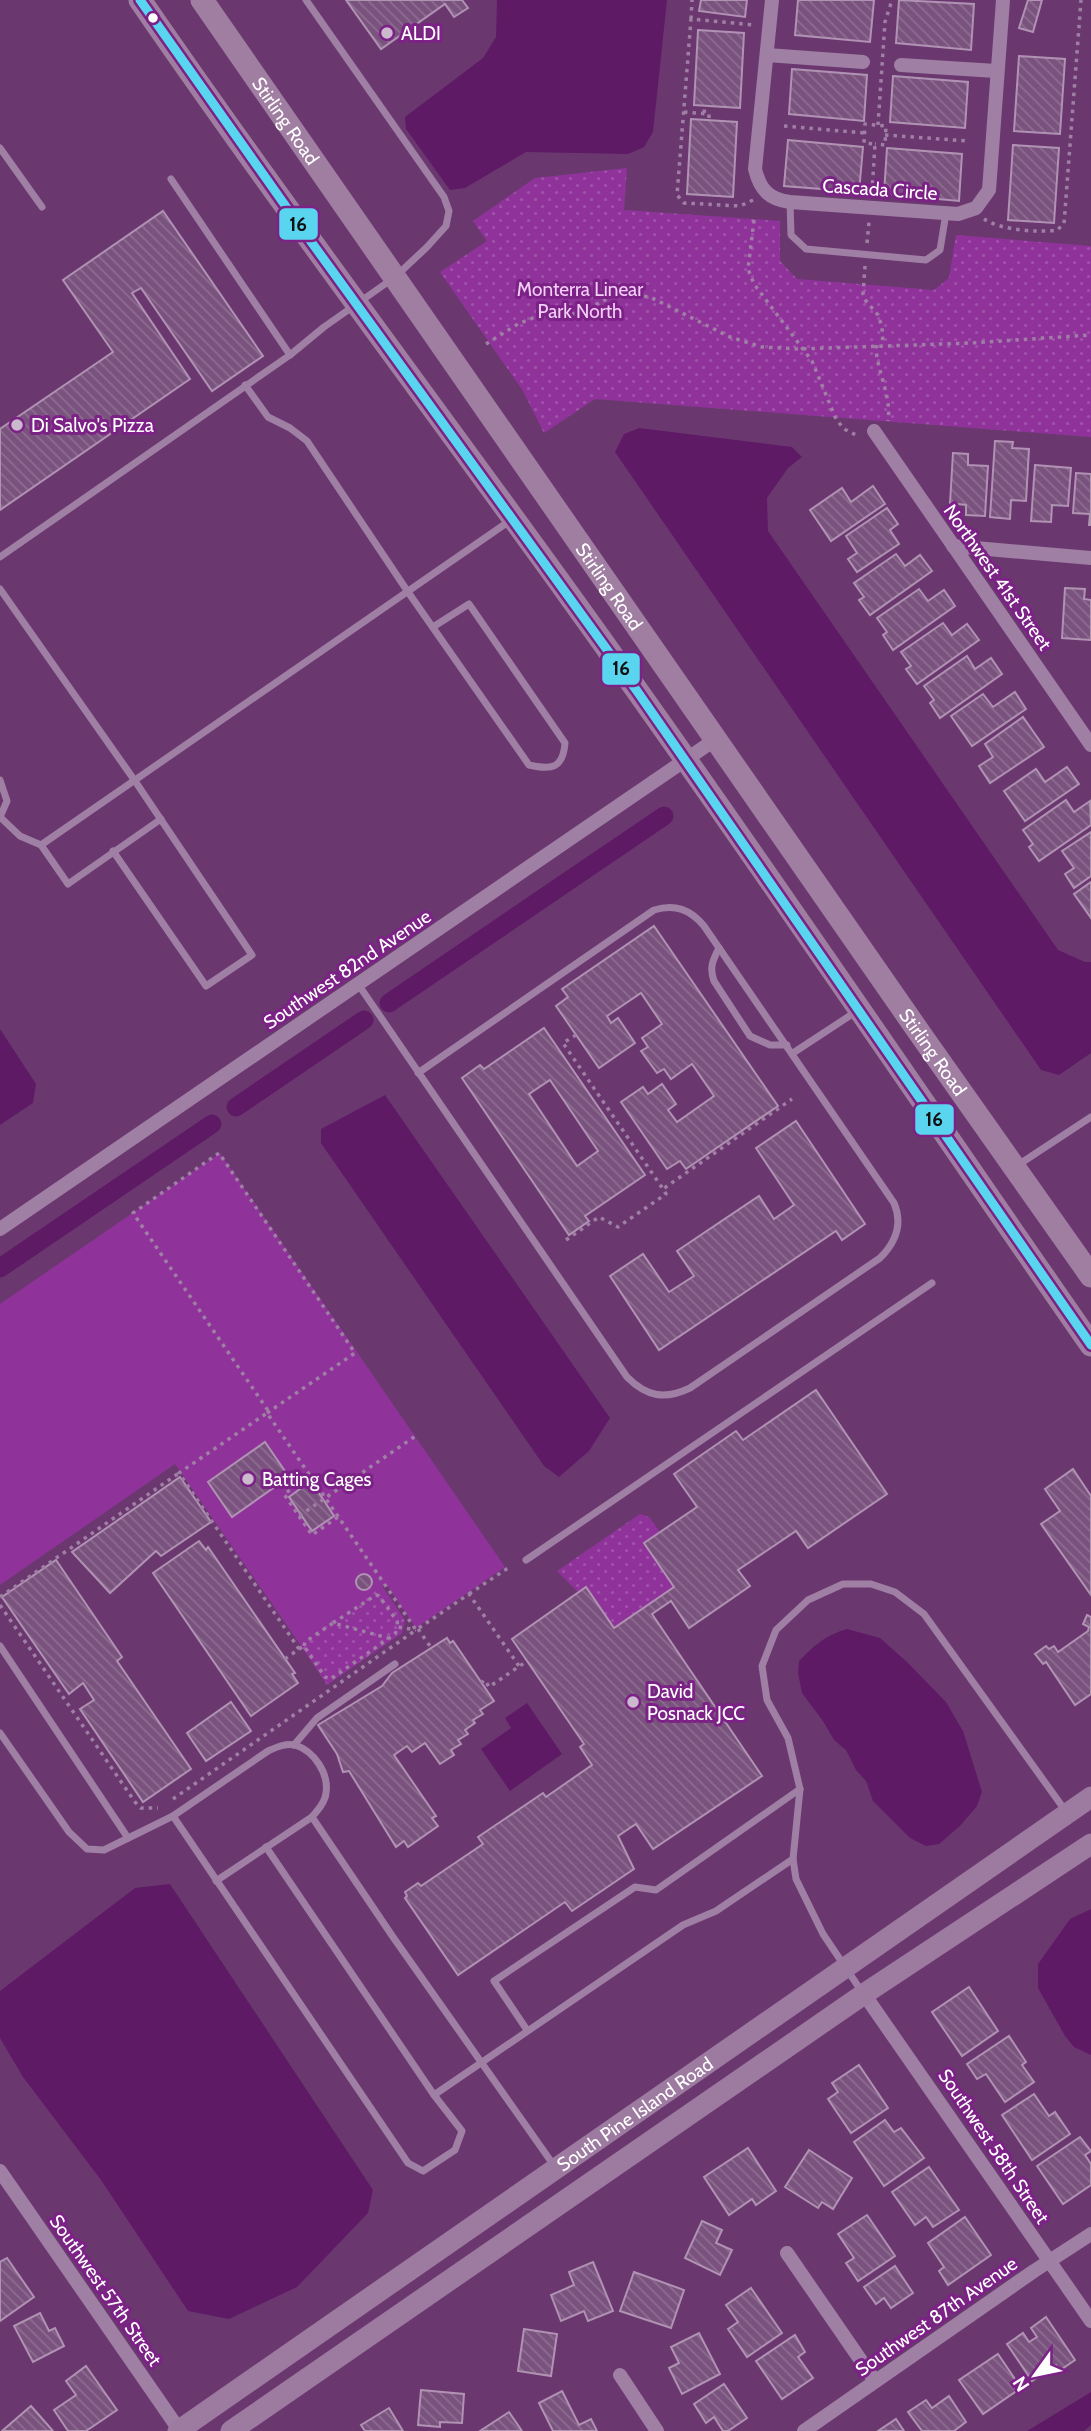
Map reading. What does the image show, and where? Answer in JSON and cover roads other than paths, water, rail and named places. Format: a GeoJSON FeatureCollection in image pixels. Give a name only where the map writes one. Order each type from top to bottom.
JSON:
{"type":"FeatureCollection","features":[{"type":"Feature","properties":{"kind":"main road","name":"Stirling Road"},"geometry":{"type":"LineString","coordinates":[[140,0],[221,118],[686,760],[1091,1345]]}},
{"type":"Feature","properties":{"kind":"main road","name":"Stirling Road"},"geometry":{"type":"LineString","coordinates":[[202,0],[1091,1276]]}},
{"type":"Feature","properties":{"kind":"main road"},"geometry":{"type":"LineString","coordinates":[[983,1189],[1014,1167]]}},
{"type":"Feature","properties":{"kind":"main road","name":"South Pine Island Road"},"geometry":{"type":"LineString","coordinates":[[179,2431],[1091,1797]]}},
{"type":"Feature","properties":{"kind":"main road","name":"South Pine Island Road"},"geometry":{"type":"LineString","coordinates":[[231,2431],[864,1994],[1091,1844]]}},
{"type":"Feature","properties":{"kind":"street","name":"Cascada Circle"},"geometry":{"type":"LineString","coordinates":[[772,0],[755,169],[764,191],[772,198],[790,202],[958,214],[976,208],[989,190],[1003,0]]}},
{"type":"Feature","properties":{"kind":"street"},"geometry":{"type":"LineString","coordinates":[[767,55],[863,62]]}},
{"type":"Feature","properties":{"kind":"street"},"geometry":{"type":"LineString","coordinates":[[901,65],[996,71]]}},
{"type":"Feature","properties":{"kind":"street","name":"Northwest 41st Street"},"geometry":{"type":"LineString","coordinates":[[868,435],[953,546],[1091,745]]}},
{"type":"Feature","properties":{"kind":"street"},"geometry":{"type":"LineString","coordinates":[[953,546],[1091,558]]}},
{"type":"Feature","properties":{"kind":"street","name":"Southwest 82nd Avenue"},"geometry":{"type":"LineString","coordinates":[[0,1229],[716,739]]}},
{"type":"Feature","properties":{"kind":"street","name":"Southwest 58th Street"},"geometry":{"type":"LineString","coordinates":[[864,1994],[1091,2321]]}},
{"type":"Feature","properties":{"kind":"street","name":"Southwest 57th Street"},"geometry":{"type":"LineString","coordinates":[[0,2171],[179,2431]]}},
{"type":"Feature","properties":{"kind":"street","name":"Southwest 87th Avenue"},"geometry":{"type":"LineString","coordinates":[[804,2431],[1091,2234]]}},
{"type":"Feature","properties":{"kind":"street"},"geometry":{"type":"LineString","coordinates":[[787,2253],[875,2381]]}},
{"type":"Feature","properties":{"kind":"street"},"geometry":{"type":"LineString","coordinates":[[620,2375],[657,2431]]}},
{"type":"Feature","properties":{"kind":"lane"},"geometry":{"type":"LineString","coordinates":[[0,556],[289,355],[395,277],[446,226],[449,211],[444,197],[306,0]]}},
{"type":"Feature","properties":{"kind":"lane"},"geometry":{"type":"LineString","coordinates":[[0,148],[42,206]]}},
{"type":"Feature","properties":{"kind":"lane"},"geometry":{"type":"LineString","coordinates":[[171,179],[289,355]]}},
{"type":"Feature","properties":{"kind":"lane"},"geometry":{"type":"LineString","coordinates":[[790,202],[791,235],[806,249],[926,260],[940,250],[946,213]]}},
{"type":"Feature","properties":{"kind":"lane"},"geometry":{"type":"LineString","coordinates":[[245,385],[268,417],[290,428],[307,441],[408,592],[528,765],[547,769],[559,763],[564,755],[565,743],[469,604],[433,627]]}},
{"type":"Feature","properties":{"kind":"lane"},"geometry":{"type":"LineString","coordinates":[[41,845],[513,518]]}},
{"type":"Feature","properties":{"kind":"lane"},"geometry":{"type":"LineString","coordinates":[[0,589],[135,781],[252,955],[206,986],[113,851]]}},
{"type":"Feature","properties":{"kind":"lane"},"geometry":{"type":"LineString","coordinates":[[0,780],[7,801],[0,817],[20,836],[41,845],[68,884],[161,819]]}},
{"type":"Feature","properties":{"kind":"lane"},"geometry":{"type":"LineString","coordinates":[[358,984],[418,1073],[627,1377],[646,1392],[669,1396],[690,1388],[869,1265],[889,1249],[894,1240],[899,1219],[894,1203],[704,926],[687,910],[675,907],[654,911],[418,1073]]}},
{"type":"Feature","properties":{"kind":"lane"},"geometry":{"type":"LineString","coordinates":[[719,948],[712,962],[714,981],[750,1036],[770,1045],[787,1045]]}},
{"type":"Feature","properties":{"kind":"lane"},"geometry":{"type":"LineString","coordinates":[[793,1053],[859,1010]]}},
{"type":"Feature","properties":{"kind":"lane"},"geometry":{"type":"LineString","coordinates":[[1014,1167],[1091,1117]]}},
{"type":"Feature","properties":{"kind":"lane"},"geometry":{"type":"LineString","coordinates":[[526,1560],[932,1283]]}},
{"type":"Feature","properties":{"kind":"lane"},"geometry":{"type":"LineString","coordinates":[[864,1994],[823,1934],[796,1879],[793,1859],[800,1789],[788,1738],[767,1700],[762,1666],[776,1630],[808,1600],[843,1584],[871,1584],[895,1592],[924,1614],[1068,1813]]}},
{"type":"Feature","properties":{"kind":"lane"},"geometry":{"type":"LineString","coordinates":[[0,1646],[128,1838]]}},
{"type":"Feature","properties":{"kind":"lane"},"geometry":{"type":"LineString","coordinates":[[295,1745],[311,1723],[395,1664]]}},
{"type":"Feature","properties":{"kind":"lane"},"geometry":{"type":"LineString","coordinates":[[0,1733],[69,1832],[87,1849],[104,1850],[173,1816],[268,1751],[283,1745],[295,1745],[317,1759],[326,1782],[326,1794],[312,1816],[216,1881]]}},
{"type":"Feature","properties":{"kind":"lane"},"geometry":{"type":"LineString","coordinates":[[527,2030],[494,1981],[635,1887],[656,1890],[800,1789]]}},
{"type":"Feature","properties":{"kind":"lane"},"geometry":{"type":"LineString","coordinates":[[173,1816],[408,2163],[422,2171],[455,2150],[462,2132],[433,2095],[266,1847]]}},
{"type":"Feature","properties":{"kind":"lane"},"geometry":{"type":"LineString","coordinates":[[312,1816],[555,2168]]}},
{"type":"Feature","properties":{"kind":"lane"},"geometry":{"type":"LineString","coordinates":[[433,2095],[683,1925],[716,1911],[793,1859]]}},
{"type":"Feature","properties":{"kind":"waterway"},"geometry":{"type":"LineString","coordinates":[[389,1003],[664,816]]}},
{"type":"Feature","properties":{"kind":"waterway"},"geometry":{"type":"LineString","coordinates":[[236,1107],[364,1020]]}},
{"type":"Feature","properties":{"kind":"waterway"},"geometry":{"type":"LineString","coordinates":[[0,1268],[212,1124]]}},
{"type":"Feature","properties":{"kind":"place","name":"ALDI"},"geometry":{"type":"Point","coordinates":[387,33]}},
{"type":"Feature","properties":{"kind":"place","name":"Di Salvo's Pizza"},"geometry":{"type":"Point","coordinates":[17,425]}},
{"type":"Feature","properties":{"kind":"place","name":"Batting Cages"},"geometry":{"type":"Point","coordinates":[248,1479]}},
{"type":"Feature","properties":{"kind":"place","name":"David Posnack JCC"},"geometry":{"type":"Point","coordinates":[633,1702]}},
{"type":"Feature","properties":{"kind":"park label","name":"Monterra Linear Park North"},"geometry":{"type":"Point","coordinates":[580,300]}}]}
